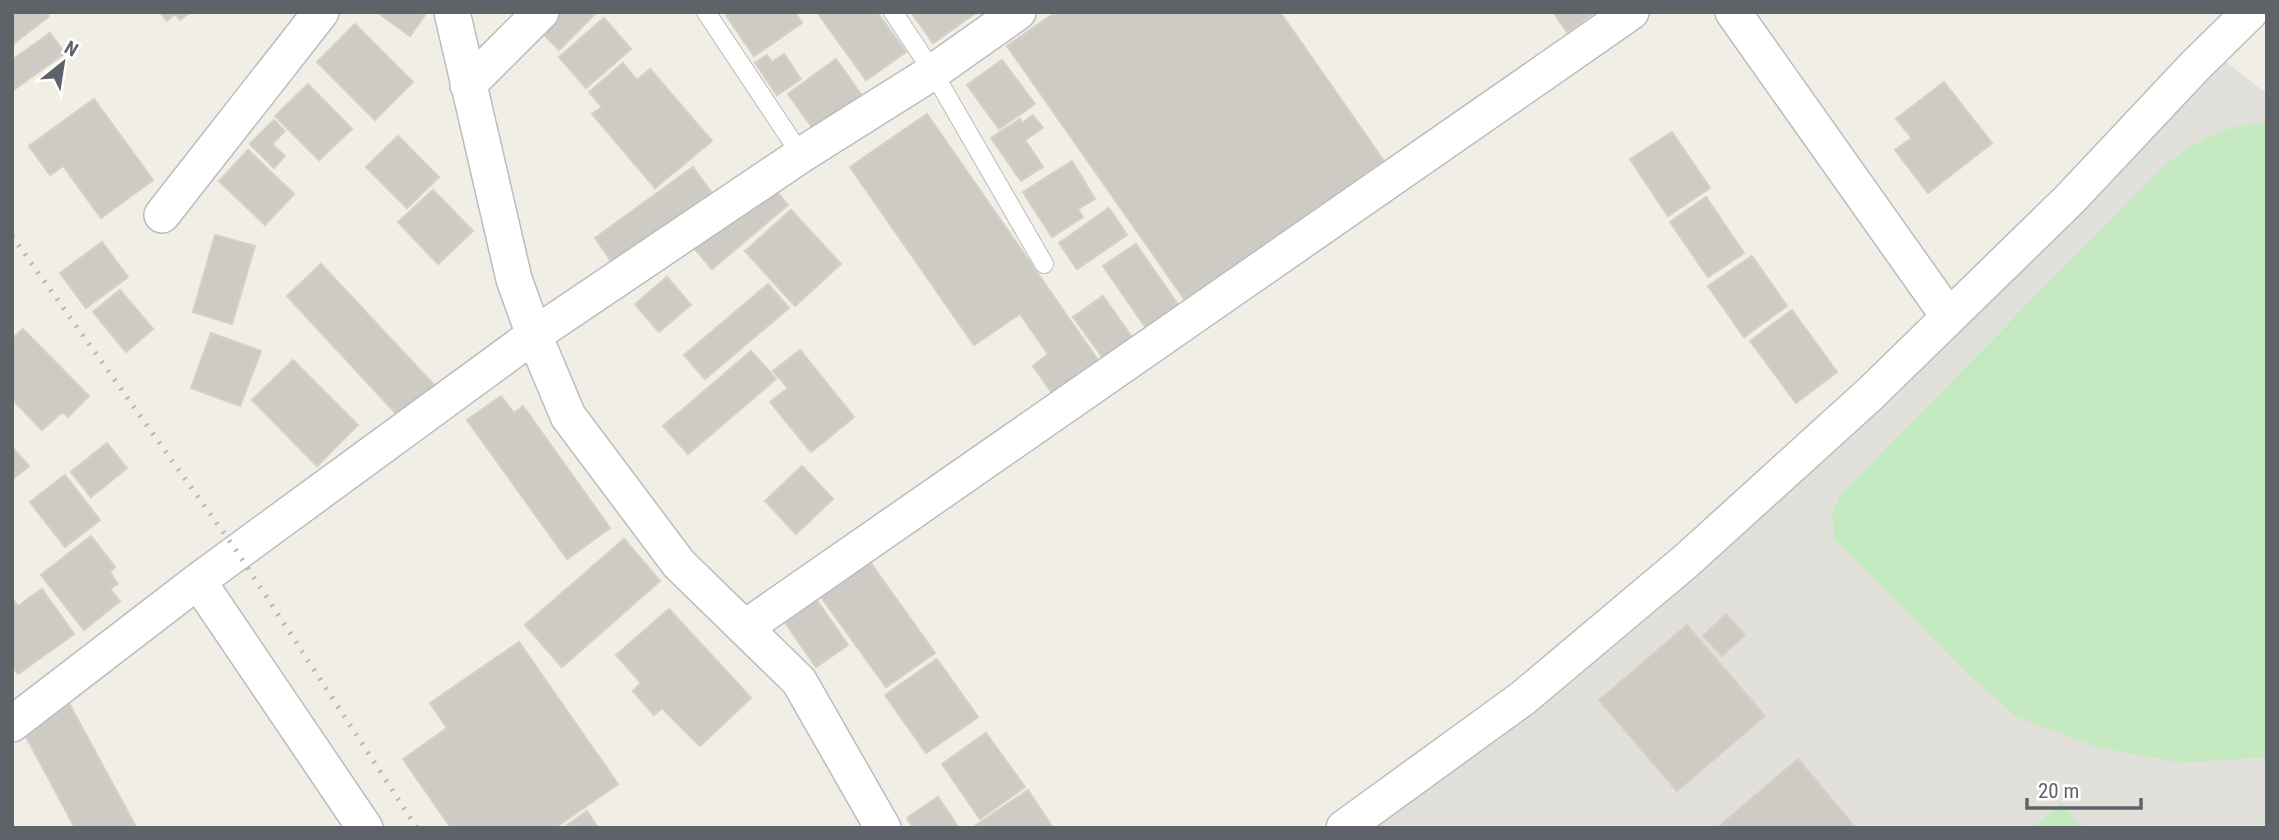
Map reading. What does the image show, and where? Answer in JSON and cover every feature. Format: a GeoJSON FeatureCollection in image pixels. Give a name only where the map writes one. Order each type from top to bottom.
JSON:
{"type":"FeatureCollection","features":[{"type":"Feature","properties":{"kind":"street"},"geometry":{"type":"LineString","coordinates":[[162,215],[321,12]]}},
{"type":"Feature","properties":{"kind":"street"},"geometry":{"type":"LineString","coordinates":[[452,12],[514,279],[568,416],[679,564],[799,681],[883,828]]}},
{"type":"Feature","properties":{"kind":"street"},"geometry":{"type":"LineString","coordinates":[[468,85],[541,12]]}},
{"type":"Feature","properties":{"kind":"street"},"geometry":{"type":"LineString","coordinates":[[13,723],[198,581],[534,335],[801,155],[933,72],[1018,12]]}},
{"type":"Feature","properties":{"kind":"street"},"geometry":{"type":"LineString","coordinates":[[746,627],[1631,12]]}},
{"type":"Feature","properties":{"kind":"street"},"geometry":{"type":"LineString","coordinates":[[1733,12],[1949,317]]}},
{"type":"Feature","properties":{"kind":"street"},"geometry":{"type":"LineString","coordinates":[[1344,828],[1523,698],[1665,578],[1870,394],[2070,199],[2195,66],[2250,12]]}},
{"type":"Feature","properties":{"kind":"street"},"geometry":{"type":"LineString","coordinates":[[198,581],[365,828]]}},
{"type":"Feature","properties":{"kind":"lane"},"geometry":{"type":"LineString","coordinates":[[706,12],[801,155]]}},
{"type":"Feature","properties":{"kind":"lane"},"geometry":{"type":"LineString","coordinates":[[893,12],[933,72],[1044,264]]}},
{"type":"Feature","properties":{"kind":"shaded area"},"geometry":{"type":"Polygon","coordinates":[[[2221,58],[2267,94],[2267,828],[1348,828],[1580,674],[1805,473],[2221,58]]]}},
{"type":"Feature","properties":{"kind":"green space"},"geometry":{"type":"Polygon","coordinates":[[[2267,122],[2267,757],[2181,763],[2097,747],[2017,717],[1970,676],[1834,539],[1832,512],[1840,495],[2162,167],[2211,136],[2236,127],[2267,122]]]}},
{"type":"Feature","properties":{"kind":"green space"},"geometry":{"type":"Polygon","coordinates":[[[2061,803],[2083,828],[2031,828],[2061,803]]]}},
{"type":"Feature","properties":{"kind":"building"},"geometry":{"type":"Polygon","coordinates":[[[12,12],[46,12],[49,16],[12,45],[12,12]]]}},
{"type":"Feature","properties":{"kind":"building"},"geometry":{"type":"Polygon","coordinates":[[[160,12],[190,12],[180,20],[175,14],[167,21],[160,12]]]}},
{"type":"Feature","properties":{"kind":"building"},"geometry":{"type":"Polygon","coordinates":[[[377,12],[427,12],[410,36],[377,12]]]}},
{"type":"Feature","properties":{"kind":"building"},"geometry":{"type":"Polygon","coordinates":[[[555,12],[597,12],[559,50],[538,29],[555,12]]]}},
{"type":"Feature","properties":{"kind":"building"},"geometry":{"type":"Polygon","coordinates":[[[724,12],[795,12],[802,23],[754,56],[724,12]]]}},
{"type":"Feature","properties":{"kind":"building"},"geometry":{"type":"Polygon","coordinates":[[[817,12],[877,12],[906,52],[866,80],[817,12]]]}},
{"type":"Feature","properties":{"kind":"building"},"geometry":{"type":"Polygon","coordinates":[[[911,12],[977,12],[933,43],[911,12]]]}},
{"type":"Feature","properties":{"kind":"building"},"geometry":{"type":"Polygon","coordinates":[[[1056,12],[1280,12],[1384,161],[1185,300],[1007,46],[1056,12]]]}},
{"type":"Feature","properties":{"kind":"building"},"geometry":{"type":"Polygon","coordinates":[[[1553,12],[1595,12],[1567,32],[1553,12]]]}},
{"type":"Feature","properties":{"kind":"building"},"geometry":{"type":"Polygon","coordinates":[[[604,18],[631,49],[586,88],[559,57],[604,18]]]}},
{"type":"Feature","properties":{"kind":"building"},"geometry":{"type":"Polygon","coordinates":[[[355,24],[413,82],[375,120],[317,62],[355,24]]]}},
{"type":"Feature","properties":{"kind":"building"},"geometry":{"type":"Polygon","coordinates":[[[50,33],[65,53],[12,91],[12,60],[50,33]]]}},
{"type":"Feature","properties":{"kind":"building"},"geometry":{"type":"Polygon","coordinates":[[[784,54],[801,79],[777,95],[755,63],[767,55],[772,62],[784,54]]]}},
{"type":"Feature","properties":{"kind":"building"},"geometry":{"type":"Polygon","coordinates":[[[836,59],[865,100],[817,134],[788,94],[836,59]]]}},
{"type":"Feature","properties":{"kind":"building"},"geometry":{"type":"Polygon","coordinates":[[[1002,60],[1035,104],[999,129],[967,85],[1002,60]]]}},
{"type":"Feature","properties":{"kind":"building"},"geometry":{"type":"Polygon","coordinates":[[[623,63],[637,80],[650,69],[712,141],[655,188],[592,114],[602,107],[589,92],[623,63]]]}},
{"type":"Feature","properties":{"kind":"building"},"geometry":{"type":"Polygon","coordinates":[[[1944,82],[1992,143],[1928,193],[1895,150],[1912,138],[1896,119],[1944,82]]]}},
{"type":"Feature","properties":{"kind":"building"},"geometry":{"type":"Polygon","coordinates":[[[308,84],[352,129],[319,160],[275,116],[308,84]]]}},
{"type":"Feature","properties":{"kind":"building"},"geometry":{"type":"Polygon","coordinates":[[[94,99],[153,180],[101,218],[63,166],[50,175],[29,146],[94,99]]]}},
{"type":"Feature","properties":{"kind":"building"},"geometry":{"type":"Polygon","coordinates":[[[927,114],[1100,363],[1054,396],[1033,366],[1048,354],[1020,314],[974,345],[850,167],[927,114]]]}},
{"type":"Feature","properties":{"kind":"building"},"geometry":{"type":"Polygon","coordinates":[[[1033,115],[1043,128],[1025,140],[1043,167],[1021,181],[991,138],[1020,119],[1022,123],[1033,115]]]}},
{"type":"Feature","properties":{"kind":"building"},"geometry":{"type":"Polygon","coordinates":[[[274,120],[285,131],[272,144],[285,156],[274,168],[250,144],[274,120]]]}},
{"type":"Feature","properties":{"kind":"building"},"geometry":{"type":"Polygon","coordinates":[[[1672,132],[1710,188],[1668,216],[1630,159],[1672,132]]]}},
{"type":"Feature","properties":{"kind":"building"},"geometry":{"type":"Polygon","coordinates":[[[398,136],[439,177],[407,208],[366,167],[398,136]]]}},
{"type":"Feature","properties":{"kind":"building"},"geometry":{"type":"Polygon","coordinates":[[[248,150],[294,194],[265,225],[219,181],[248,150]]]}},
{"type":"Feature","properties":{"kind":"building"},"geometry":{"type":"Polygon","coordinates":[[[1072,161],[1095,199],[1078,209],[1083,217],[1052,237],[1023,192],[1072,161]]]}},
{"type":"Feature","properties":{"kind":"building"},"geometry":{"type":"Polygon","coordinates":[[[693,167],[716,199],[617,270],[595,238],[693,167]]]}},
{"type":"Feature","properties":{"kind":"building"},"geometry":{"type":"Polygon","coordinates":[[[769,183],[788,205],[712,269],[693,247],[769,183]]]}},
{"type":"Feature","properties":{"kind":"building"},"geometry":{"type":"Polygon","coordinates":[[[433,190],[473,231],[438,264],[398,222],[433,190]]]}},
{"type":"Feature","properties":{"kind":"building"},"geometry":{"type":"Polygon","coordinates":[[[1706,197],[1744,253],[1708,277],[1670,222],[1706,197]]]}},
{"type":"Feature","properties":{"kind":"building"},"geometry":{"type":"Polygon","coordinates":[[[1109,208],[1127,235],[1077,269],[1059,243],[1109,208]]]}},
{"type":"Feature","properties":{"kind":"building"},"geometry":{"type":"Polygon","coordinates":[[[791,210],[841,264],[795,306],[745,251],[791,210]]]}},
{"type":"Feature","properties":{"kind":"building"},"geometry":{"type":"Polygon","coordinates":[[[215,235],[255,246],[232,324],[193,312],[215,235]]]}},
{"type":"Feature","properties":{"kind":"building"},"geometry":{"type":"Polygon","coordinates":[[[102,242],[128,277],[86,308],[60,273],[102,242]]]}},
{"type":"Feature","properties":{"kind":"building"},"geometry":{"type":"Polygon","coordinates":[[[1136,244],[1179,306],[1146,328],[1103,266],[1136,244]]]}},
{"type":"Feature","properties":{"kind":"building"},"geometry":{"type":"Polygon","coordinates":[[[1752,256],[1787,306],[1744,337],[1708,286],[1752,256]]]}},
{"type":"Feature","properties":{"kind":"building"},"geometry":{"type":"Polygon","coordinates":[[[321,264],[436,387],[401,419],[287,296],[321,264]]]}},
{"type":"Feature","properties":{"kind":"building"},"geometry":{"type":"Polygon","coordinates":[[[667,277],[691,305],[659,332],[635,304],[667,277]]]}},
{"type":"Feature","properties":{"kind":"building"},"geometry":{"type":"Polygon","coordinates":[[[768,284],[789,308],[705,379],[684,355],[768,284]]]}},
{"type":"Feature","properties":{"kind":"building"},"geometry":{"type":"Polygon","coordinates":[[[120,290],[153,329],[126,352],[93,312],[120,290]]]}},
{"type":"Feature","properties":{"kind":"building"},"geometry":{"type":"Polygon","coordinates":[[[1103,296],[1132,337],[1103,358],[1073,317],[1103,296]]]}},
{"type":"Feature","properties":{"kind":"building"},"geometry":{"type":"Polygon","coordinates":[[[1792,310],[1837,372],[1796,403],[1750,341],[1792,310]]]}},
{"type":"Feature","properties":{"kind":"building"},"geometry":{"type":"Polygon","coordinates":[[[23,329],[89,396],[68,417],[62,412],[42,430],[12,399],[12,339],[23,329]]]}},
{"type":"Feature","properties":{"kind":"building"},"geometry":{"type":"Polygon","coordinates":[[[211,333],[261,351],[240,406],[191,388],[211,333]]]}},
{"type":"Feature","properties":{"kind":"building"},"geometry":{"type":"Polygon","coordinates":[[[800,350],[854,417],[811,452],[770,402],[788,388],[773,371],[800,350]]]}},
{"type":"Feature","properties":{"kind":"building"},"geometry":{"type":"Polygon","coordinates":[[[751,351],[776,379],[688,454],[663,426],[751,351]]]}},
{"type":"Feature","properties":{"kind":"building"},"geometry":{"type":"Polygon","coordinates":[[[293,360],[358,425],[317,466],[252,400],[293,360]]]}},
{"type":"Feature","properties":{"kind":"building"},"geometry":{"type":"Polygon","coordinates":[[[501,396],[514,413],[523,406],[610,528],[567,559],[467,420],[501,396]]]}},
{"type":"Feature","properties":{"kind":"building"},"geometry":{"type":"Polygon","coordinates":[[[107,443],[127,468],[91,497],[71,472],[107,443]]]}},
{"type":"Feature","properties":{"kind":"building"},"geometry":{"type":"Polygon","coordinates":[[[12,447],[29,466],[12,480],[12,447]]]}},
{"type":"Feature","properties":{"kind":"building"},"geometry":{"type":"Polygon","coordinates":[[[802,466],[833,499],[796,534],[765,501],[802,466]]]}},
{"type":"Feature","properties":{"kind":"building"},"geometry":{"type":"Polygon","coordinates":[[[65,475],[100,520],[65,547],[30,502],[65,475]]]}},
{"type":"Feature","properties":{"kind":"building"},"geometry":{"type":"Polygon","coordinates":[[[91,536],[115,567],[110,572],[118,584],[110,589],[120,601],[84,630],[41,575],[91,536]]]}},
{"type":"Feature","properties":{"kind":"building"},"geometry":{"type":"Polygon","coordinates":[[[624,539],[660,581],[562,667],[525,625],[624,539]]]}},
{"type":"Feature","properties":{"kind":"building"},"geometry":{"type":"Polygon","coordinates":[[[870,562],[935,653],[886,687],[821,597],[870,562]]]}},
{"type":"Feature","properties":{"kind":"building"},"geometry":{"type":"Polygon","coordinates":[[[42,589],[74,634],[18,674],[12,666],[12,598],[18,606],[42,589]]]}},
{"type":"Feature","properties":{"kind":"building"},"geometry":{"type":"Polygon","coordinates":[[[816,599],[848,645],[816,667],[784,621],[816,599]]]}},
{"type":"Feature","properties":{"kind":"building"},"geometry":{"type":"Polygon","coordinates":[[[669,609],[751,698],[700,746],[662,708],[654,715],[633,691],[641,683],[616,655],[669,609]]]}},
{"type":"Feature","properties":{"kind":"building"},"geometry":{"type":"Polygon","coordinates":[[[1726,614],[1745,635],[1722,656],[1703,636],[1726,614]]]}},
{"type":"Feature","properties":{"kind":"building"},"geometry":{"type":"Polygon","coordinates":[[[1687,625],[1765,716],[1677,791],[1599,700],[1687,625]]]}},
{"type":"Feature","properties":{"kind":"building"},"geometry":{"type":"Polygon","coordinates":[[[519,642],[618,784],[555,828],[451,828],[403,759],[447,728],[430,703],[519,642]]]}},
{"type":"Feature","properties":{"kind":"building"},"geometry":{"type":"Polygon","coordinates":[[[937,659],[978,717],[926,753],[885,695],[937,659]]]}},
{"type":"Feature","properties":{"kind":"building"},"geometry":{"type":"Polygon","coordinates":[[[70,705],[135,828],[75,828],[23,731],[70,705]]]}},
{"type":"Feature","properties":{"kind":"building"},"geometry":{"type":"Polygon","coordinates":[[[986,733],[1025,787],[980,819],[942,764],[986,733]]]}},
{"type":"Feature","properties":{"kind":"building"},"geometry":{"type":"Polygon","coordinates":[[[1798,759],[1856,828],[1717,828],[1798,759]]]}},
{"type":"Feature","properties":{"kind":"building"},"geometry":{"type":"Polygon","coordinates":[[[1028,790],[1053,828],[972,828],[1028,790]]]}},
{"type":"Feature","properties":{"kind":"building"},"geometry":{"type":"Polygon","coordinates":[[[938,797],[959,828],[913,828],[907,818],[938,797]]]}},
{"type":"Feature","properties":{"kind":"building"},"geometry":{"type":"Polygon","coordinates":[[[587,811],[598,828],[563,828],[587,811]]]}},
{"type":"Feature","properties":{"kind":"railway"},"geometry":{"type":"LineString","coordinates":[[12,236],[238,553],[417,828]]}}]}
